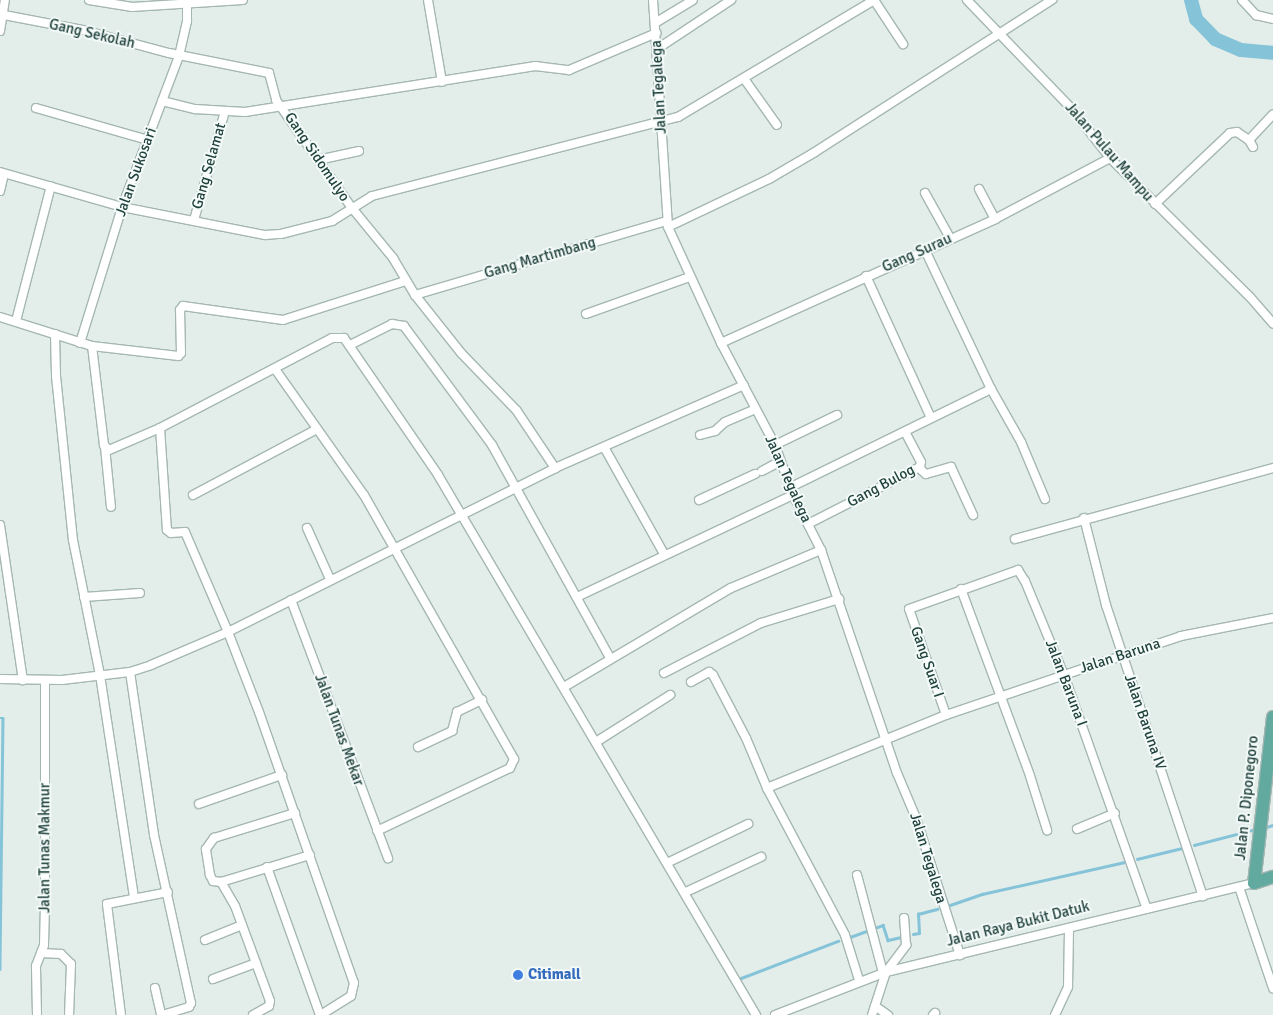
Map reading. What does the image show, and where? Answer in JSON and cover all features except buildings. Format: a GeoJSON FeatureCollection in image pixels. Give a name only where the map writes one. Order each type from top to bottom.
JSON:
{"type":"FeatureCollection","features":[{"type":"Feature","properties":{"kind":"main road","name":"Jalan P. Diponegoro"},"geometry":{"type":"LineString","coordinates":[[1254,883],[1273,717]]}},
{"type":"Feature","properties":{"kind":"main road","name":"Jalan Raya Bukit Datuk"},"geometry":{"type":"LineString","coordinates":[[1254,883],[1273,877]]}},
{"type":"Feature","properties":{"kind":"street"},"geometry":{"type":"LineString","coordinates":[[0,31],[5,0]]}},
{"type":"Feature","properties":{"kind":"street"},"geometry":{"type":"LineString","coordinates":[[89,0],[132,7],[187,2],[243,0]]}},
{"type":"Feature","properties":{"kind":"street"},"geometry":{"type":"LineString","coordinates":[[428,0],[442,82]]}},
{"type":"Feature","properties":{"kind":"street","name":"Jalan Tegalega"},"geometry":{"type":"LineString","coordinates":[[653,0],[667,224],[721,343],[774,446],[792,491],[821,550],[886,740],[916,818],[960,955]]}},
{"type":"Feature","properties":{"kind":"street"},"geometry":{"type":"LineString","coordinates":[[655,23],[693,0]]}},
{"type":"Feature","properties":{"kind":"street"},"geometry":{"type":"LineString","coordinates":[[657,49],[731,0]]}},
{"type":"Feature","properties":{"kind":"street"},"geometry":{"type":"LineString","coordinates":[[0,191],[2,173],[122,207],[274,235],[332,221],[372,196],[678,117],[745,80],[874,0],[903,44]]}},
{"type":"Feature","properties":{"kind":"street","name":"Jalan Pulau Mampu"},"geometry":{"type":"LineString","coordinates":[[967,0],[1071,108],[1110,158],[1154,204],[1250,296],[1273,323]]}},
{"type":"Feature","properties":{"kind":"street","name":"Gang Martimbang"},"geometry":{"type":"LineString","coordinates":[[415,295],[667,224],[787,169],[1052,0]]}},
{"type":"Feature","properties":{"kind":"street"},"geometry":{"type":"LineString","coordinates":[[1242,0],[1256,15],[1273,19]]}},
{"type":"Feature","properties":{"kind":"street","name":"Jalan Sukosari"},"geometry":{"type":"LineString","coordinates":[[80,343],[122,207],[179,56],[187,2]]}},
{"type":"Feature","properties":{"kind":"street","name":"Gang Sekolah"},"geometry":{"type":"LineString","coordinates":[[4,15],[83,30],[179,56],[267,71],[272,76],[276,100],[282,106]]}},
{"type":"Feature","properties":{"kind":"street"},"geometry":{"type":"LineString","coordinates":[[162,101],[225,112],[245,112],[540,66],[569,70],[656,33]]}},
{"type":"Feature","properties":{"kind":"street"},"geometry":{"type":"LineString","coordinates":[[745,80],[777,125]]}},
{"type":"Feature","properties":{"kind":"street","name":"Gang Sidomulyo"},"geometry":{"type":"LineString","coordinates":[[282,106],[352,208],[393,258],[415,295],[462,354],[510,402],[556,468]]}},
{"type":"Feature","properties":{"kind":"street"},"geometry":{"type":"LineString","coordinates":[[36,108],[148,140]]}},
{"type":"Feature","properties":{"kind":"street","name":"Gang Selamat"},"geometry":{"type":"LineString","coordinates":[[194,220],[225,112]]}},
{"type":"Feature","properties":{"kind":"street"},"geometry":{"type":"LineString","coordinates":[[1154,204],[1227,135],[1237,132],[1251,143],[1273,114]]}},
{"type":"Feature","properties":{"kind":"street"},"geometry":{"type":"LineString","coordinates":[[318,160],[359,151]]}},
{"type":"Feature","properties":{"kind":"street","name":"Gang Surau"},"geometry":{"type":"LineString","coordinates":[[721,343],[995,219],[1110,158]]}},
{"type":"Feature","properties":{"kind":"street"},"geometry":{"type":"LineString","coordinates":[[16,321],[51,186]]}},
{"type":"Feature","properties":{"kind":"street"},"geometry":{"type":"LineString","coordinates":[[979,189],[995,219]]}},
{"type":"Feature","properties":{"kind":"street"},"geometry":{"type":"LineString","coordinates":[[925,193],[950,238]]}},
{"type":"Feature","properties":{"kind":"street"},"geometry":{"type":"LineString","coordinates":[[924,250],[991,389],[1021,442],[1045,499]]}},
{"type":"Feature","properties":{"kind":"street"},"geometry":{"type":"LineString","coordinates":[[866,276],[930,418]]}},
{"type":"Feature","properties":{"kind":"street"},"geometry":{"type":"LineString","coordinates":[[586,314],[690,277]]}},
{"type":"Feature","properties":{"kind":"street"},"geometry":{"type":"LineString","coordinates":[[0,317],[92,346],[178,356],[181,352],[180,310],[183,306],[283,320],[405,281]]}},
{"type":"Feature","properties":{"kind":"street"},"geometry":{"type":"LineString","coordinates":[[350,345],[392,324],[404,326],[460,398],[518,488],[610,658]]}},
{"type":"Feature","properties":{"kind":"street"},"geometry":{"type":"LineString","coordinates":[[55,334],[63,453],[75,554],[100,675],[134,898]]}},
{"type":"Feature","properties":{"kind":"street"},"geometry":{"type":"LineString","coordinates":[[105,448],[112,450],[160,428],[332,338],[342,337],[350,345],[461,515],[669,862],[756,1015]]}},
{"type":"Feature","properties":{"kind":"street"},"geometry":{"type":"LineString","coordinates":[[92,346],[111,507]]}},
{"type":"Feature","properties":{"kind":"street"},"geometry":{"type":"LineString","coordinates":[[275,369],[318,429],[396,546],[513,755],[513,767],[377,831]]}},
{"type":"Feature","properties":{"kind":"street"},"geometry":{"type":"LineString","coordinates":[[0,679],[45,680],[130,672],[228,632],[396,546],[556,468],[744,385]]}},
{"type":"Feature","properties":{"kind":"street"},"geometry":{"type":"LineString","coordinates":[[577,597],[792,491],[930,418],[991,389]]}},
{"type":"Feature","properties":{"kind":"street"},"geometry":{"type":"LineString","coordinates":[[700,435],[715,431],[725,422],[755,409]]}},
{"type":"Feature","properties":{"kind":"street"},"geometry":{"type":"LineString","coordinates":[[774,446],[837,415]]}},
{"type":"Feature","properties":{"kind":"street"},"geometry":{"type":"LineString","coordinates":[[160,428],[167,530],[171,533],[185,532],[228,632],[282,775],[354,988],[351,996],[320,1015],[267,868]]}},
{"type":"Feature","properties":{"kind":"street"},"geometry":{"type":"LineString","coordinates":[[194,495],[318,429]]}},
{"type":"Feature","properties":{"kind":"street","name":"Gang Bulog"},"geometry":{"type":"LineString","coordinates":[[808,524],[919,468],[921,462],[905,432]]}},
{"type":"Feature","properties":{"kind":"street"},"geometry":{"type":"LineString","coordinates":[[604,447],[664,554]]}},
{"type":"Feature","properties":{"kind":"street"},"geometry":{"type":"LineString","coordinates":[[699,500],[781,461]]}},
{"type":"Feature","properties":{"kind":"street"},"geometry":{"type":"LineString","coordinates":[[919,468],[926,474],[951,467],[973,515]]}},
{"type":"Feature","properties":{"kind":"street"},"geometry":{"type":"LineString","coordinates":[[1016,538],[1273,468]]}},
{"type":"Feature","properties":{"kind":"street","name":"Jalan Baruna IV"},"geometry":{"type":"LineString","coordinates":[[1084,518],[1094,565],[1122,655],[1203,896]]}},
{"type":"Feature","properties":{"kind":"street"},"geometry":{"type":"LineString","coordinates":[[0,525],[2,554],[23,680]]}},
{"type":"Feature","properties":{"kind":"street"},"geometry":{"type":"LineString","coordinates":[[306,528],[330,579]]}},
{"type":"Feature","properties":{"kind":"street"},"geometry":{"type":"LineString","coordinates":[[564,687],[731,588],[821,550]]}},
{"type":"Feature","properties":{"kind":"street","name":"Jalan Baruna I"},"geometry":{"type":"LineString","coordinates":[[909,609],[1014,570],[1020,571],[1064,675],[1115,813],[1147,909]]}},
{"type":"Feature","properties":{"kind":"street"},"geometry":{"type":"LineString","coordinates":[[960,589],[1001,696],[1047,830]]}},
{"type":"Feature","properties":{"kind":"street"},"geometry":{"type":"LineString","coordinates":[[84,597],[140,593]]}},
{"type":"Feature","properties":{"kind":"street"},"geometry":{"type":"LineString","coordinates":[[664,673],[761,623],[838,599]]}},
{"type":"Feature","properties":{"kind":"street","name":"Jalan Tunas Mekar"},"geometry":{"type":"LineString","coordinates":[[291,600],[388,858]]}},
{"type":"Feature","properties":{"kind":"street","name":"Gang Suar I"},"geometry":{"type":"LineString","coordinates":[[909,609],[946,715]]}},
{"type":"Feature","properties":{"kind":"street","name":"Jalan Baruna"},"geometry":{"type":"LineString","coordinates":[[767,788],[946,715],[1122,655],[1181,636],[1273,618]]}},
{"type":"Feature","properties":{"kind":"street"},"geometry":{"type":"LineString","coordinates":[[130,672],[154,835],[191,1003],[189,1007],[162,1015],[154,988]]}},
{"type":"Feature","properties":{"kind":"street"},"geometry":{"type":"LineString","coordinates":[[691,682],[712,673],[742,730],[767,788],[845,935],[859,980]]}},
{"type":"Feature","properties":{"kind":"street","name":"Jalan Tunas Makmur"},"geometry":{"type":"LineString","coordinates":[[37,1015],[36,966],[44,940],[45,903],[45,680]]}},
{"type":"Feature","properties":{"kind":"street"},"geometry":{"type":"LineString","coordinates":[[596,742],[670,695]]}},
{"type":"Feature","properties":{"kind":"street"},"geometry":{"type":"LineString","coordinates":[[418,747],[452,731],[457,712],[482,700]]}},
{"type":"Feature","properties":{"kind":"street"},"geometry":{"type":"LineString","coordinates":[[199,804],[282,775]]}},
{"type":"Feature","properties":{"kind":"street"},"geometry":{"type":"LineString","coordinates":[[295,813],[209,841],[206,854],[209,871],[213,881],[221,882],[310,855]]}},
{"type":"Feature","properties":{"kind":"street"},"geometry":{"type":"LineString","coordinates":[[1076,829],[1115,813]]}},
{"type":"Feature","properties":{"kind":"street"},"geometry":{"type":"LineString","coordinates":[[669,862],[748,824]]}},
{"type":"Feature","properties":{"kind":"street"},"geometry":{"type":"LineString","coordinates":[[686,892],[761,857]]}},
{"type":"Feature","properties":{"kind":"street"},"geometry":{"type":"LineString","coordinates":[[857,875],[885,972]]}},
{"type":"Feature","properties":{"kind":"street"},"geometry":{"type":"LineString","coordinates":[[221,882],[242,926],[270,1002],[253,1015]]}},
{"type":"Feature","properties":{"kind":"street","name":"Jalan Raya Bukit Datuk"},"geometry":{"type":"LineString","coordinates":[[775,1015],[859,980],[885,972],[1254,883]]}},
{"type":"Feature","properties":{"kind":"street"},"geometry":{"type":"LineString","coordinates":[[1239,887],[1273,988]]}},
{"type":"Feature","properties":{"kind":"street"},"geometry":{"type":"LineString","coordinates":[[120,1015],[106,908],[110,902],[168,892]]}},
{"type":"Feature","properties":{"kind":"street"},"geometry":{"type":"LineString","coordinates":[[872,1015],[885,972],[906,945],[904,918]]}},
{"type":"Feature","properties":{"kind":"street"},"geometry":{"type":"LineString","coordinates":[[204,940],[242,926]]}},
{"type":"Feature","properties":{"kind":"street"},"geometry":{"type":"LineString","coordinates":[[1055,1015],[1068,987],[1069,928]]}},
{"type":"Feature","properties":{"kind":"street"},"geometry":{"type":"LineString","coordinates":[[40,953],[61,954],[72,964],[68,1015]]}},
{"type":"Feature","properties":{"kind":"street"},"geometry":{"type":"LineString","coordinates":[[213,979],[256,963]]}},
{"type":"Feature","properties":{"kind":"street"},"geometry":{"type":"LineString","coordinates":[[875,1006],[888,1015]]}},
{"type":"Feature","properties":{"kind":"waterway"},"geometry":{"type":"LineString","coordinates":[[1191,0],[1196,19],[1215,39],[1241,50],[1273,53]]}},
{"type":"Feature","properties":{"kind":"waterway"},"geometry":{"type":"LineString","coordinates":[[0,718],[3,718],[0,969]]}},
{"type":"Feature","properties":{"kind":"waterway"},"geometry":{"type":"LineString","coordinates":[[1266,827],[1273,825]]}},
{"type":"Feature","properties":{"kind":"waterway"},"geometry":{"type":"LineString","coordinates":[[1194,845],[1252,830]]}},
{"type":"Feature","properties":{"kind":"waterway"},"geometry":{"type":"LineString","coordinates":[[1137,859],[1182,848]]}},
{"type":"Feature","properties":{"kind":"waterway"},"geometry":{"type":"LineString","coordinates":[[950,905],[982,894],[1125,862]]}},
{"type":"Feature","properties":{"kind":"waterway"},"geometry":{"type":"LineString","coordinates":[[913,934],[919,933],[918,914],[937,909]]}},
{"type":"Feature","properties":{"kind":"waterway"},"geometry":{"type":"LineString","coordinates":[[850,937],[883,925],[888,940],[901,937]]}},
{"type":"Feature","properties":{"kind":"waterway"},"geometry":{"type":"LineString","coordinates":[[741,978],[838,941]]}},
{"type":"Feature","properties":{"kind":"place","name":"Citimall"},"geometry":{"type":"Point","coordinates":[518,975]}}]}
